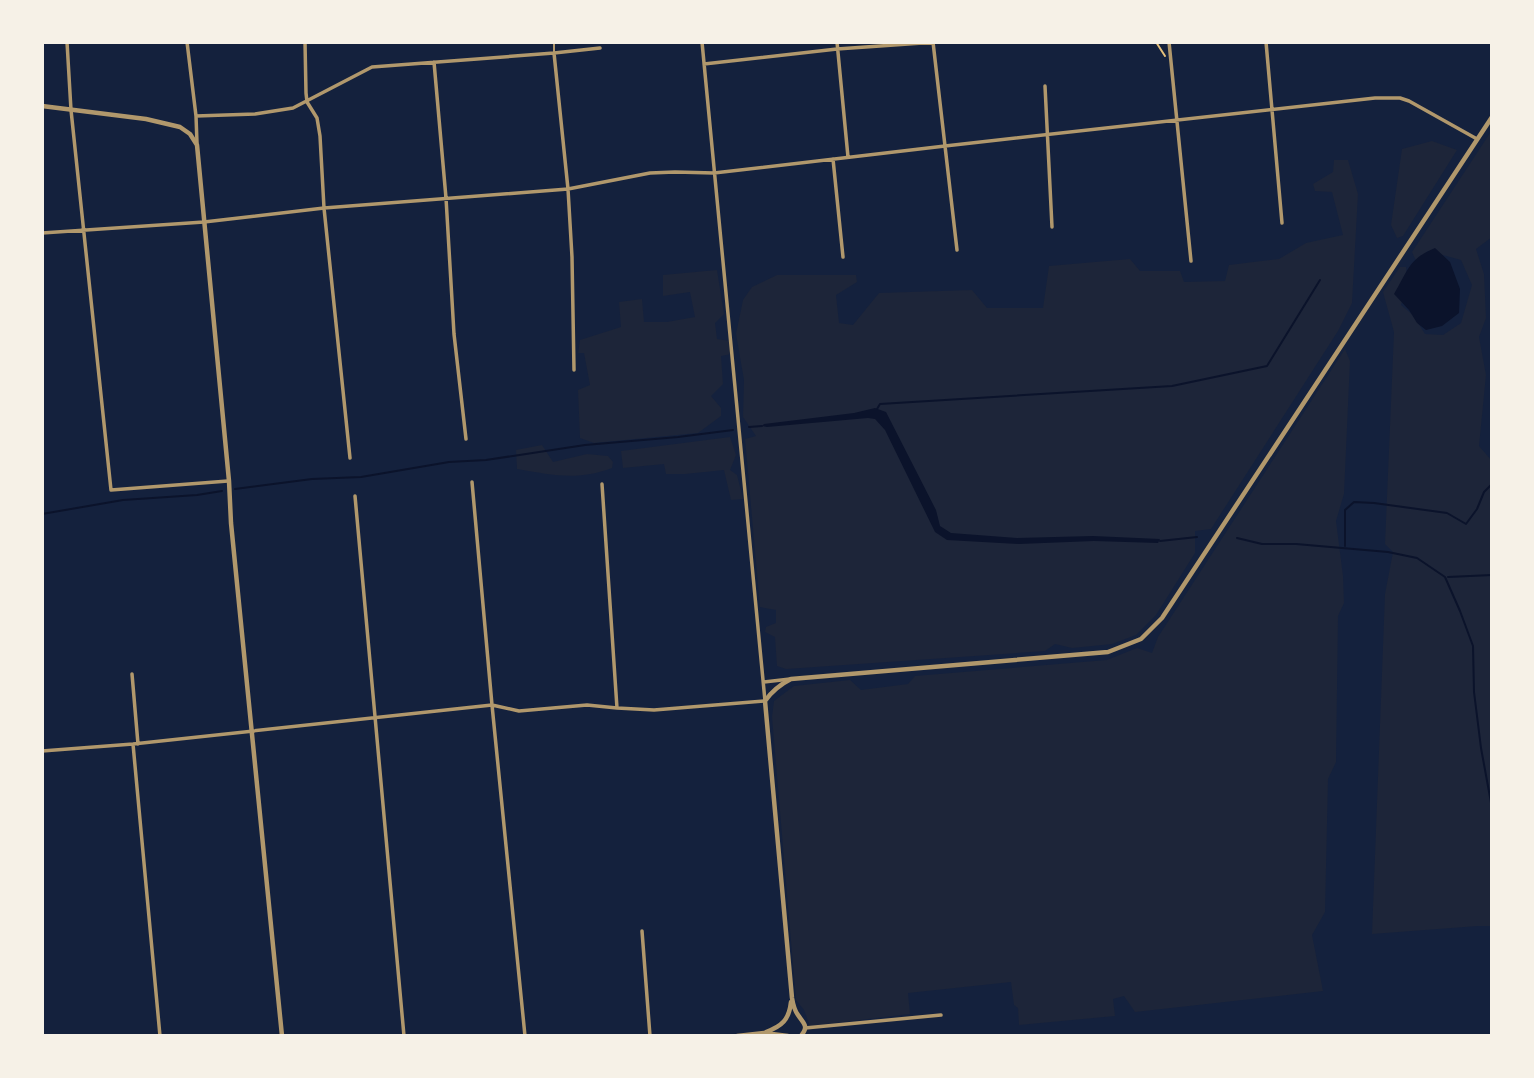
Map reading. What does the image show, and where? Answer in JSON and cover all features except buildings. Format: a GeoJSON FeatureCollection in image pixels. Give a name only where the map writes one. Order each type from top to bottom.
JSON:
{"type":"FeatureCollection","features":[{"type":"Feature","properties":{"kind":"street"},"geometry":{"type":"LineString","coordinates":[[67,42],[71,110],[111,490],[229,481]]}},
{"type":"Feature","properties":{"kind":"street"},"geometry":{"type":"LineString","coordinates":[[187,42],[282,1036]]}},
{"type":"Feature","properties":{"kind":"street"},"geometry":{"type":"LineString","coordinates":[[305,42],[307,102],[317,118],[320,136],[324,208],[350,458]]}},
{"type":"Feature","properties":{"kind":"street"},"geometry":{"type":"LineString","coordinates":[[702,42],[792,998],[796,1012],[804,1023],[801,1036]]}},
{"type":"Feature","properties":{"kind":"street"},"geometry":{"type":"LineString","coordinates":[[836,42],[848,157]]}},
{"type":"Feature","properties":{"kind":"street"},"geometry":{"type":"LineString","coordinates":[[704,64],[837,49],[935,42],[957,250]]}},
{"type":"Feature","properties":{"kind":"street"},"geometry":{"type":"LineString","coordinates":[[1168,42],[1191,261]]}},
{"type":"Feature","properties":{"kind":"street"},"geometry":{"type":"LineString","coordinates":[[1266,42],[1282,223]]}},
{"type":"Feature","properties":{"kind":"street"},"geometry":{"type":"LineString","coordinates":[[196,116],[255,114],[293,108],[372,67],[600,48]]}},
{"type":"Feature","properties":{"kind":"street"},"geometry":{"type":"LineString","coordinates":[[554,53],[568,189],[574,370]]}},
{"type":"Feature","properties":{"kind":"street"},"geometry":{"type":"LineString","coordinates":[[434,62],[454,334],[466,439]]}},
{"type":"Feature","properties":{"kind":"street"},"geometry":{"type":"LineString","coordinates":[[1045,86],[1052,227]]}},
{"type":"Feature","properties":{"kind":"street"},"geometry":{"type":"LineString","coordinates":[[42,233],[204,222],[324,208],[568,189],[650,173],[714,173],[1375,99],[1400,98],[1409,101],[1477,139]]}},
{"type":"Feature","properties":{"kind":"street"},"geometry":{"type":"LineString","coordinates":[[42,106],[146,119],[180,127],[190,134],[197,145]]}},
{"type":"Feature","properties":{"kind":"street"},"geometry":{"type":"LineString","coordinates":[[764,681],[1108,652],[1141,639],[1161,618],[1492,117]]}},
{"type":"Feature","properties":{"kind":"street"},"geometry":{"type":"LineString","coordinates":[[833,159],[843,257]]}},
{"type":"Feature","properties":{"kind":"street"},"geometry":{"type":"LineString","coordinates":[[472,482],[525,1036]]}},
{"type":"Feature","properties":{"kind":"street"},"geometry":{"type":"LineString","coordinates":[[602,484],[617,708]]}},
{"type":"Feature","properties":{"kind":"street"},"geometry":{"type":"LineString","coordinates":[[355,496],[404,1036]]}},
{"type":"Feature","properties":{"kind":"street"},"geometry":{"type":"LineString","coordinates":[[132,674],[160,1036]]}},
{"type":"Feature","properties":{"kind":"street"},"geometry":{"type":"LineString","coordinates":[[42,751],[136,744],[492,705],[519,711],[587,705],[654,710],[765,701],[774,689],[791,679]]}},
{"type":"Feature","properties":{"kind":"street"},"geometry":{"type":"LineString","coordinates":[[642,931],[650,1036]]}},
{"type":"Feature","properties":{"kind":"street"},"geometry":{"type":"LineString","coordinates":[[788,1036],[785,1033],[786,1021],[792,998]]}},
{"type":"Feature","properties":{"kind":"street"},"geometry":{"type":"LineString","coordinates":[[805,1028],[941,1015]]}},
{"type":"Feature","properties":{"kind":"street"},"geometry":{"type":"LineString","coordinates":[[764,1033],[793,1016],[800,1018]]}},
{"type":"Feature","properties":{"kind":"street"},"geometry":{"type":"LineString","coordinates":[[737,1036],[764,1033],[788,1036]]}},
{"type":"Feature","properties":{"kind":"lane"},"geometry":{"type":"LineString","coordinates":[[554,42],[554,53]]}},
{"type":"Feature","properties":{"kind":"path"},"geometry":{"type":"LineString","coordinates":[[1156,42],[1171,66]]}},
{"type":"Feature","properties":{"kind":"shaded area"},"geometry":{"type":"Polygon","coordinates":[[[1492,130],[1492,237],[1476,249],[1484,274],[1486,318],[1479,337],[1486,375],[1479,446],[1492,461],[1492,926],[1372,934],[1385,594],[1393,552],[1385,544],[1394,332],[1383,292],[1400,267],[1406,267],[1408,283],[1401,305],[1413,315],[1425,334],[1443,335],[1461,323],[1472,285],[1461,260],[1428,251],[1416,261],[1412,252],[1492,130]]]}},
{"type":"Feature","properties":{"kind":"shaded area"},"geometry":{"type":"Polygon","coordinates":[[[1432,141],[1457,150],[1403,236],[1397,238],[1391,225],[1402,149],[1432,141]]]}},
{"type":"Feature","properties":{"kind":"shaded area"},"geometry":{"type":"Polygon","coordinates":[[[1334,160],[1348,160],[1358,194],[1352,303],[1338,331],[1211,529],[1195,531],[1195,553],[1156,615],[1136,635],[1112,644],[1072,648],[1055,644],[1045,651],[786,669],[777,666],[775,637],[765,632],[766,627],[776,623],[776,610],[760,607],[745,439],[756,436],[743,417],[744,380],[736,334],[743,300],[752,287],[777,275],[856,275],[857,282],[836,295],[839,323],[853,325],[879,293],[972,290],[987,308],[1043,308],[1049,266],[1130,259],[1140,271],[1180,271],[1184,282],[1225,281],[1229,265],[1279,259],[1306,243],[1343,235],[1332,192],[1315,191],[1313,184],[1333,172],[1334,160]]]}},
{"type":"Feature","properties":{"kind":"shaded area"},"geometry":{"type":"Polygon","coordinates":[[[1435,248],[1450,262],[1460,289],[1459,313],[1442,326],[1426,330],[1394,294],[1414,261],[1435,248]]]}},
{"type":"Feature","properties":{"kind":"shaded area"},"geometry":{"type":"Polygon","coordinates":[[[717,270],[724,314],[715,323],[717,339],[730,341],[731,354],[721,356],[723,384],[711,396],[721,408],[721,416],[698,433],[594,443],[580,438],[578,390],[590,385],[584,353],[578,353],[580,340],[621,327],[619,302],[642,299],[644,322],[667,322],[695,317],[690,292],[663,296],[663,275],[717,270]]]}},
{"type":"Feature","properties":{"kind":"shaded area"},"geometry":{"type":"Polygon","coordinates":[[[1345,349],[1350,361],[1344,494],[1336,521],[1344,603],[1338,616],[1336,762],[1328,779],[1325,912],[1312,935],[1323,991],[1135,1012],[1124,996],[1113,999],[1115,1016],[1019,1025],[1018,1008],[1014,1005],[1011,982],[908,993],[910,1014],[810,1026],[804,1010],[796,1000],[772,717],[774,701],[794,686],[850,680],[861,690],[908,684],[915,676],[1107,660],[1137,648],[1152,653],[1158,637],[1345,349]]]}},
{"type":"Feature","properties":{"kind":"shaded area"},"geometry":{"type":"Polygon","coordinates":[[[875,408],[886,412],[936,510],[940,526],[951,533],[1017,538],[1093,536],[1160,539],[1158,543],[1094,541],[1019,544],[947,540],[935,532],[885,430],[875,419],[762,426],[875,408]]]}},
{"type":"Feature","properties":{"kind":"shaded area"},"geometry":{"type":"Polygon","coordinates":[[[730,437],[736,455],[730,470],[737,475],[743,499],[731,500],[724,470],[666,474],[664,464],[623,468],[621,451],[730,437]]]}},
{"type":"Feature","properties":{"kind":"shaded area"},"geometry":{"type":"Polygon","coordinates":[[[542,445],[553,462],[587,454],[608,456],[613,462],[612,468],[576,476],[517,469],[516,450],[542,445]]]}},
{"type":"Feature","properties":{"kind":"waterway"},"geometry":{"type":"LineString","coordinates":[[877,409],[880,404],[1172,386],[1267,366],[1320,280]]}},
{"type":"Feature","properties":{"kind":"waterway"},"geometry":{"type":"LineString","coordinates":[[749,427],[762,426]]}},
{"type":"Feature","properties":{"kind":"waterway"},"geometry":{"type":"LineString","coordinates":[[235,489],[312,479],[361,477],[449,462],[486,460],[585,445],[733,430]]}},
{"type":"Feature","properties":{"kind":"waterway"},"geometry":{"type":"LineString","coordinates":[[1345,546],[1345,510],[1354,502],[1447,513],[1466,524],[1477,509],[1484,492],[1492,484]]}},
{"type":"Feature","properties":{"kind":"waterway"},"geometry":{"type":"LineString","coordinates":[[42,514],[123,500],[222,491]]}},
{"type":"Feature","properties":{"kind":"waterway"},"geometry":{"type":"LineString","coordinates":[[1160,541],[1197,537]]}},
{"type":"Feature","properties":{"kind":"waterway"},"geometry":{"type":"LineString","coordinates":[[1237,538],[1262,544],[1296,544],[1388,552],[1417,558],[1445,577],[1473,646],[1474,692],[1492,808]]}},
{"type":"Feature","properties":{"kind":"waterway"},"geometry":{"type":"LineString","coordinates":[[1448,577],[1492,575]]}}]}
